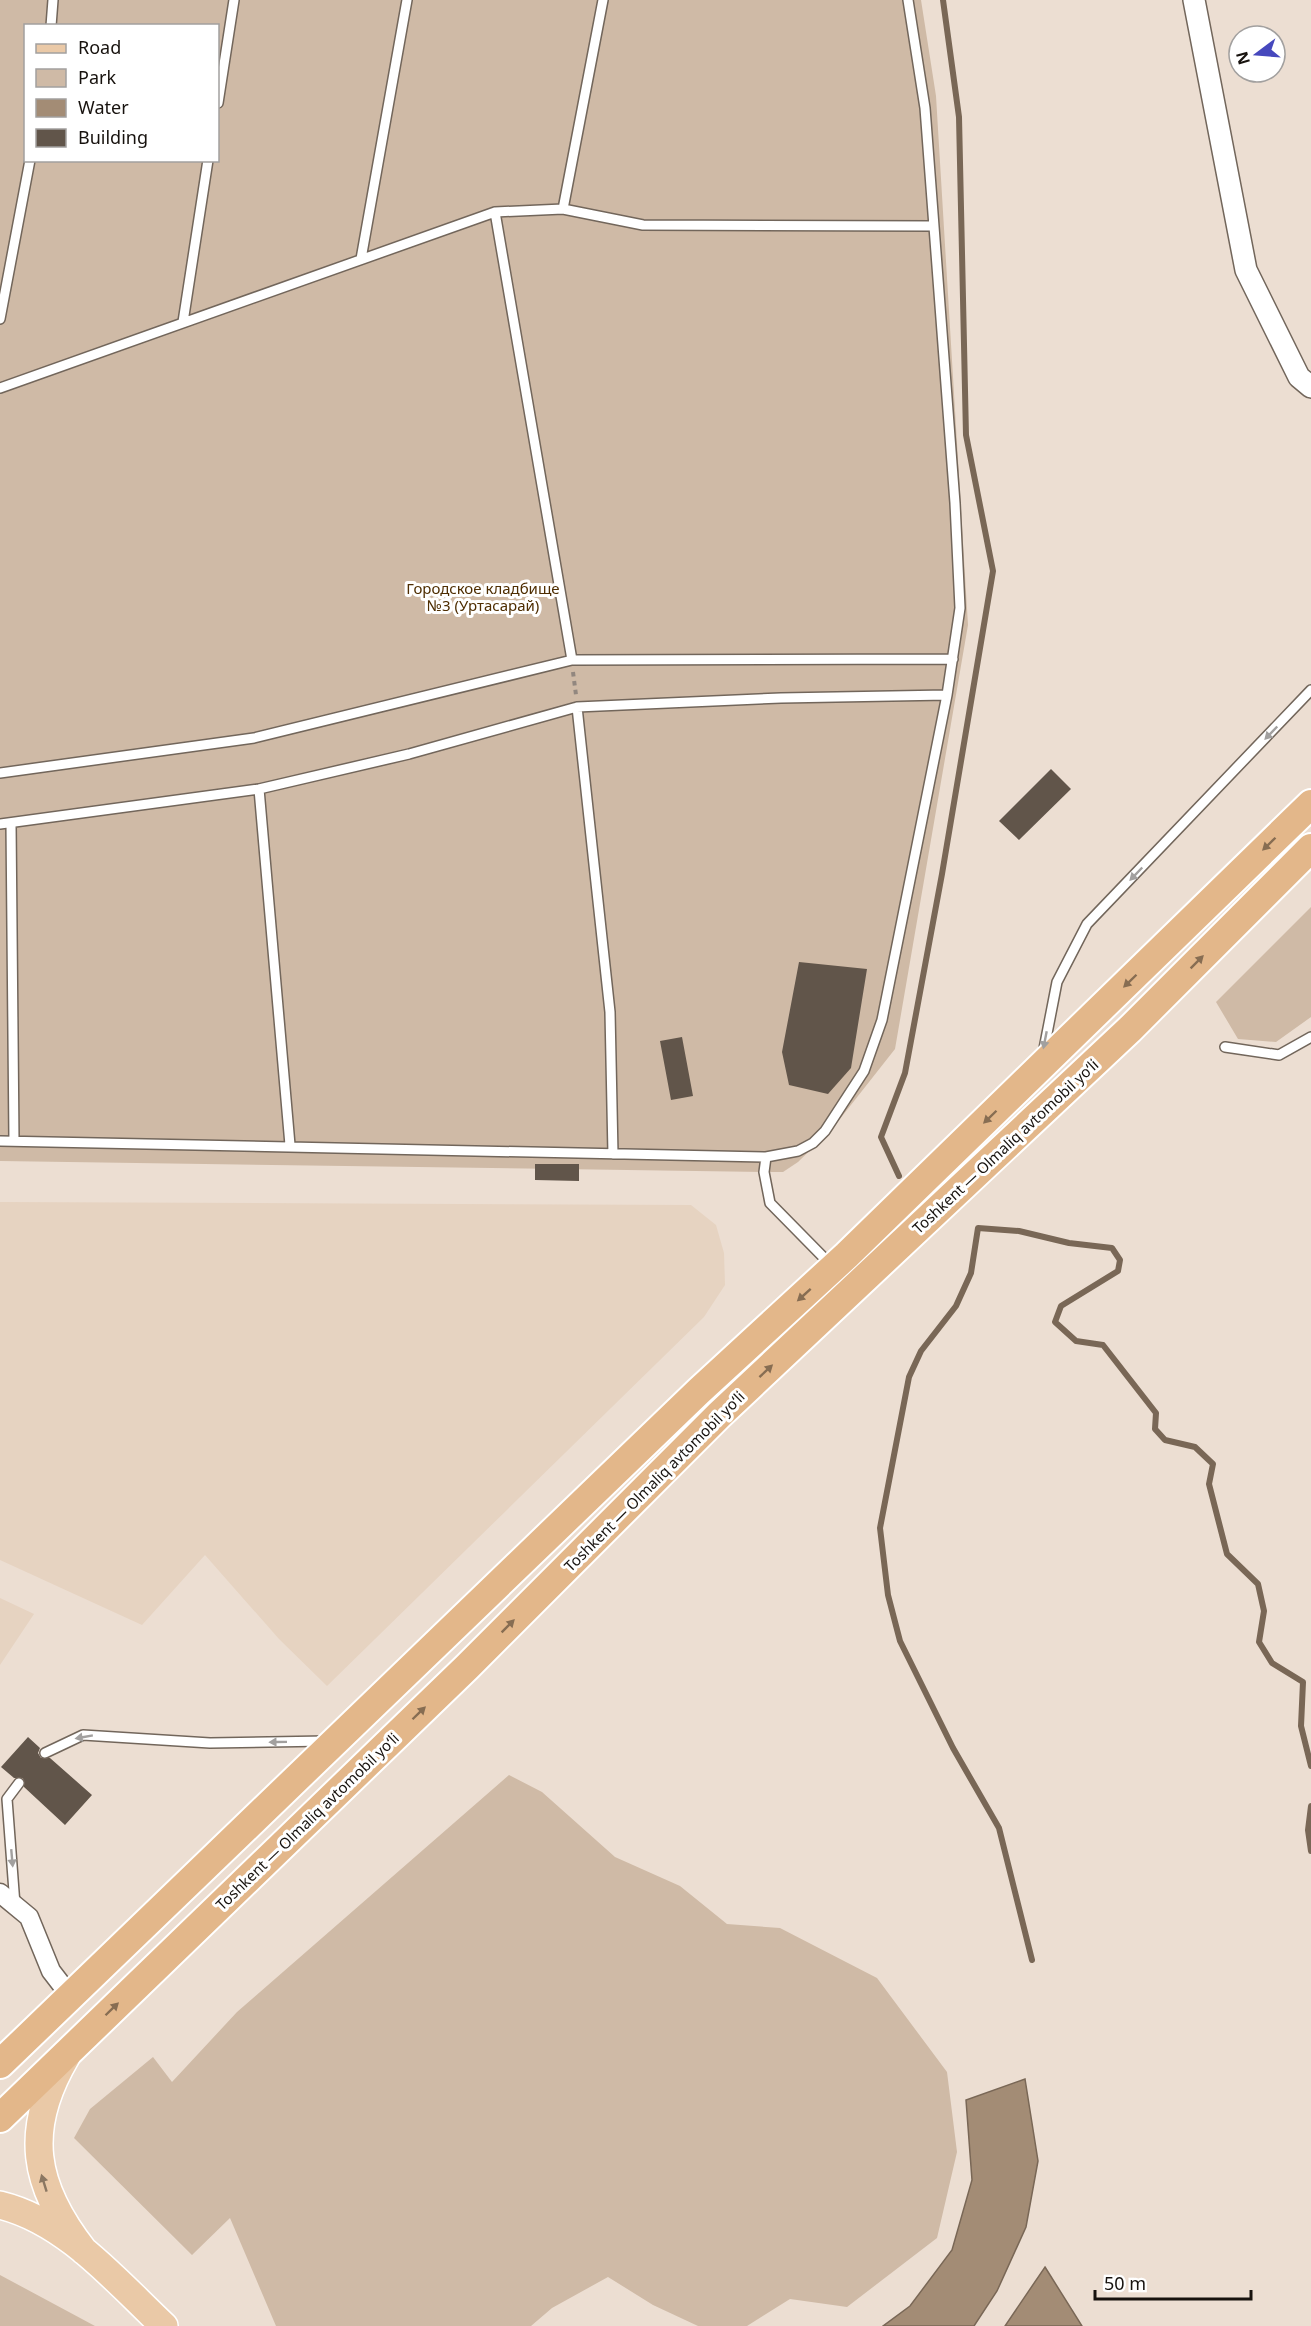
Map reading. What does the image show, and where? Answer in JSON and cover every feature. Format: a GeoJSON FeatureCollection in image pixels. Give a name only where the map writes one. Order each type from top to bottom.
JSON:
{"type":"FeatureCollection","features":[{"type":"Feature","properties":{"kind":"highway","name":"Toshkent — Olmaliq avtomobil yo‘li"},"geometry":{"type":"LineString","coordinates":[[0,2064],[699,1391],[834,1268],[1311,804]]}},
{"type":"Feature","properties":{"kind":"highway","name":"Toshkent — Olmaliq avtomobil yo‘li"},"geometry":{"type":"LineString","coordinates":[[0,2118],[467,1667],[720,1414],[1130,1029],[1311,848]]}},
{"type":"Feature","properties":{"kind":"main road"},"geometry":{"type":"LineString","coordinates":[[70,2050],[45,2100],[38,2152],[42,2180],[53,2207],[84,2251]]}},
{"type":"Feature","properties":{"kind":"main road"},"geometry":{"type":"LineString","coordinates":[[0,2205],[40,2220],[84,2251],[164,2326]]}},
{"type":"Feature","properties":{"kind":"street"},"geometry":{"type":"LineString","coordinates":[[1194,0],[1246,270],[1299,377],[1311,387]]}},
{"type":"Feature","properties":{"kind":"street"},"geometry":{"type":"LineString","coordinates":[[0,1893],[29,1917],[51,1971],[71,1997]]}},
{"type":"Feature","properties":{"kind":"lane"},"geometry":{"type":"LineString","coordinates":[[51,24],[53,0]]}},
{"type":"Feature","properties":{"kind":"lane"},"geometry":{"type":"LineString","coordinates":[[219,97],[234,0]]}},
{"type":"Feature","properties":{"kind":"lane"},"geometry":{"type":"LineString","coordinates":[[361,259],[408,0]]}},
{"type":"Feature","properties":{"kind":"lane"},"geometry":{"type":"LineString","coordinates":[[563,209],[603,0]]}},
{"type":"Feature","properties":{"kind":"lane"},"geometry":{"type":"LineString","coordinates":[[0,1141],[290,1145],[766,1157],[798,1151],[813,1143],[864,1071],[882,1020],[947,694],[960,608],[957,538],[925,108],[908,0]]}},
{"type":"Feature","properties":{"kind":"lane"},"geometry":{"type":"LineString","coordinates":[[0,319],[30,162]]}},
{"type":"Feature","properties":{"kind":"lane"},"geometry":{"type":"LineString","coordinates":[[183,322],[208,162]]}},
{"type":"Feature","properties":{"kind":"lane"},"geometry":{"type":"LineString","coordinates":[[0,388],[495,212],[563,209],[643,225],[934,226]]}},
{"type":"Feature","properties":{"kind":"lane"},"geometry":{"type":"LineString","coordinates":[[495,212],[572,660]]}},
{"type":"Feature","properties":{"kind":"lane"},"geometry":{"type":"LineString","coordinates":[[0,772],[254,738],[572,660],[953,659]]}},
{"type":"Feature","properties":{"kind":"lane"},"geometry":{"type":"LineString","coordinates":[[1040,1068],[1057,982],[1087,924],[1311,690]]}},
{"type":"Feature","properties":{"kind":"lane"},"geometry":{"type":"LineString","coordinates":[[0,824],[259,789],[409,754],[577,707],[781,698],[947,694]]}},
{"type":"Feature","properties":{"kind":"lane"},"geometry":{"type":"LineString","coordinates":[[577,707],[610,1012],[614,1154]]}},
{"type":"Feature","properties":{"kind":"lane"},"geometry":{"type":"LineString","coordinates":[[259,789],[290,1145]]}},
{"type":"Feature","properties":{"kind":"lane"},"geometry":{"type":"LineString","coordinates":[[11,823],[14,1141]]}},
{"type":"Feature","properties":{"kind":"lane"},"geometry":{"type":"LineString","coordinates":[[1225,1047],[1279,1055],[1311,1037]]}},
{"type":"Feature","properties":{"kind":"lane"},"geometry":{"type":"LineString","coordinates":[[766,1157],[764,1172],[770,1203],[834,1268]]}},
{"type":"Feature","properties":{"kind":"lane"},"geometry":{"type":"LineString","coordinates":[[45,1753],[83,1735],[210,1743],[337,1741]]}},
{"type":"Feature","properties":{"kind":"lane"},"geometry":{"type":"LineString","coordinates":[[15,1906],[7,1799],[19,1783]]}},
{"type":"Feature","properties":{"kind":"path"},"geometry":{"type":"LineString","coordinates":[[572,660],[577,707]]}},
{"type":"Feature","properties":{"kind":"shaded area"},"geometry":{"type":"Polygon","coordinates":[[[0,1202],[691,1205],[716,1225],[724,1253],[725,1285],[704,1317],[327,1686],[279,1639],[205,1555],[142,1625],[0,1560],[0,1202]]]}},
{"type":"Feature","properties":{"kind":"shaded area"},"geometry":{"type":"Polygon","coordinates":[[[0,1598],[34,1614],[0,1665],[0,1598]]]}},
{"type":"Feature","properties":{"kind":"green space","name":"Городское кладбище №3 (Уртасарай)"},"geometry":{"type":"Polygon","coordinates":[[[0,0],[921,0],[936,96],[968,625],[895,1049],[832,1129],[798,1162],[783,1172],[0,1161],[0,0]]]}},
{"type":"Feature","properties":{"kind":"green space"},"geometry":{"type":"Polygon","coordinates":[[[1311,907],[1311,1017],[1276,1042],[1238,1039],[1216,1002],[1311,907]]]}},
{"type":"Feature","properties":{"kind":"green space"},"geometry":{"type":"Polygon","coordinates":[[[509,1775],[542,1792],[615,1857],[680,1886],[727,1924],[780,1928],[877,1978],[947,2072],[957,2152],[937,2238],[847,2307],[790,2299],[747,2326],[698,2326],[653,2305],[608,2277],[552,2308],[531,2326],[276,2326],[230,2218],[192,2255],[74,2138],[90,2109],[153,2057],[172,2082],[237,2012],[509,1775]]]}},
{"type":"Feature","properties":{"kind":"green space"},"geometry":{"type":"Polygon","coordinates":[[[0,2275],[95,2326],[0,2326],[0,2275]]]}},
{"type":"Feature","properties":{"kind":"water"},"geometry":{"type":"Polygon","coordinates":[[[1025,2079],[1038,2161],[1026,2227],[997,2291],[974,2326],[883,2326],[910,2306],[952,2250],[972,2180],[966,2100],[1025,2079]]]}},
{"type":"Feature","properties":{"kind":"water"},"geometry":{"type":"Polygon","coordinates":[[[1045,2267],[1082,2326],[1005,2326],[1045,2267]]]}},
{"type":"Feature","properties":{"kind":"building"},"geometry":{"type":"Polygon","coordinates":[[[1051,769],[1071,789],[1019,840],[999,821],[1051,769]]]}},
{"type":"Feature","properties":{"kind":"building"},"geometry":{"type":"Polygon","coordinates":[[[799,962],[867,969],[851,1068],[828,1094],[789,1085],[782,1052],[799,962]]]}},
{"type":"Feature","properties":{"kind":"building"},"geometry":{"type":"Polygon","coordinates":[[[682,1037],[693,1096],[671,1100],[660,1041],[682,1037]]]}},
{"type":"Feature","properties":{"kind":"building"},"geometry":{"type":"Polygon","coordinates":[[[535,1164],[579,1164],[579,1181],[535,1180],[535,1164]]]}},
{"type":"Feature","properties":{"kind":"building"},"geometry":{"type":"Polygon","coordinates":[[[28,1737],[40,1748],[38,1753],[41,1758],[50,1758],[92,1795],[65,1825],[24,1787],[23,1778],[14,1778],[1,1767],[28,1737]]]}},
{"type":"Feature","properties":{"kind":"waterway"},"geometry":{"type":"LineString","coordinates":[[899,1176],[881,1137],[905,1073],[942,874],[993,571],[966,435],[959,117],[943,0]]}},
{"type":"Feature","properties":{"kind":"waterway"},"geometry":{"type":"LineString","coordinates":[[1032,1960],[999,1828],[953,1748],[900,1641],[888,1595],[880,1528],[909,1377],[921,1351],[956,1306],[971,1273],[978,1228],[1019,1231],[1069,1243],[1112,1248],[1120,1260],[1118,1271],[1061,1306],[1055,1322],[1076,1341],[1103,1345],[1156,1413],[1155,1429],[1165,1440],[1195,1447],[1213,1464],[1209,1484],[1227,1554],[1258,1584],[1264,1611],[1259,1642],[1272,1663],[1303,1682],[1301,1726],[1311,1766]]}},
{"type":"Feature","properties":{"kind":"waterway"},"geometry":{"type":"LineString","coordinates":[[1311,1806],[1308,1830],[1311,1851]]}}]}
